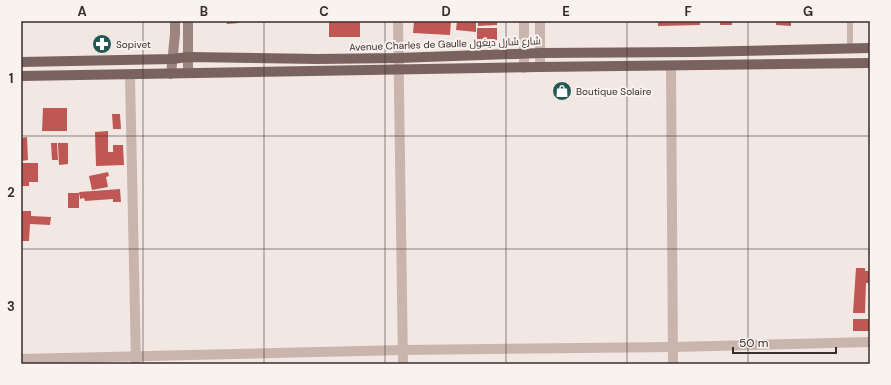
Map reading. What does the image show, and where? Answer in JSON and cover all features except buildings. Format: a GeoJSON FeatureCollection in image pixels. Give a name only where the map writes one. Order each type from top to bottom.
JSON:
{"type":"FeatureCollection","features":[{"type":"Feature","properties":{"kind":"main road"},"geometry":{"type":"LineString","coordinates":[[171,74],[175,21]]}},
{"type":"Feature","properties":{"kind":"main road"},"geometry":{"type":"LineString","coordinates":[[188,21],[188,73]]}},
{"type":"Feature","properties":{"kind":"main road","name":"Avenue Charles de Gaulle شارع شارل ديغول"},"geometry":{"type":"LineString","coordinates":[[21,62],[172,59],[188,57],[318,59],[398,58],[541,53],[693,52],[870,48]]}},
{"type":"Feature","properties":{"kind":"main road"},"geometry":{"type":"LineString","coordinates":[[21,76],[870,63]]}},
{"type":"Feature","properties":{"kind":"street"},"geometry":{"type":"LineString","coordinates":[[398,21],[403,364]]}},
{"type":"Feature","properties":{"kind":"street"},"geometry":{"type":"LineString","coordinates":[[524,21],[524,68]]}},
{"type":"Feature","properties":{"kind":"street"},"geometry":{"type":"LineString","coordinates":[[540,21],[540,67]]}},
{"type":"Feature","properties":{"kind":"street"},"geometry":{"type":"LineString","coordinates":[[671,66],[673,364]]}},
{"type":"Feature","properties":{"kind":"street"},"geometry":{"type":"LineString","coordinates":[[130,75],[136,360]]}},
{"type":"Feature","properties":{"kind":"street"},"geometry":{"type":"LineString","coordinates":[[21,359],[136,360],[403,350],[673,347],[870,342]]}},
{"type":"Feature","properties":{"kind":"lane"},"geometry":{"type":"LineString","coordinates":[[850,21],[850,49]]}},
{"type":"Feature","properties":{"kind":"place","name":"Sopivet"},"geometry":{"type":"Point","coordinates":[102,44]}},
{"type":"Feature","properties":{"kind":"place","name":"Boutique Solaire"},"geometry":{"type":"Point","coordinates":[562,91]}}]}
